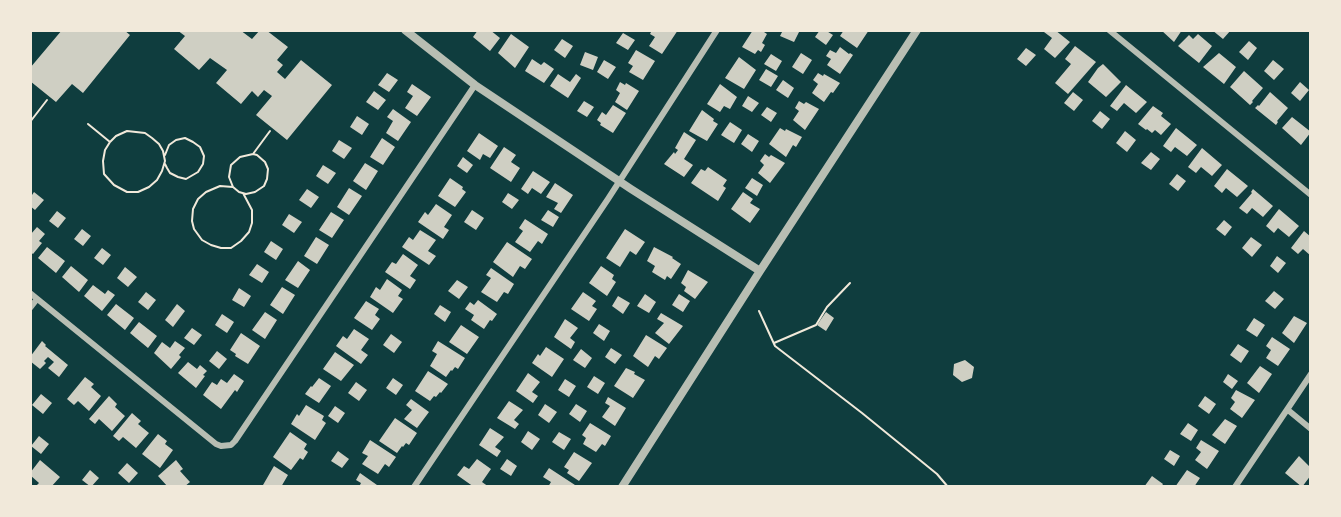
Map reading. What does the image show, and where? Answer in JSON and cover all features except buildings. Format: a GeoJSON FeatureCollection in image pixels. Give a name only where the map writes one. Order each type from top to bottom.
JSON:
{"type":"FeatureCollection","features":[{"type":"Feature","properties":{"kind":"street"},"geometry":{"type":"LineString","coordinates":[[405,30],[475,85],[760,271]]}},
{"type":"Feature","properties":{"kind":"street"},"geometry":{"type":"LineString","coordinates":[[414,487],[717,30]]}},
{"type":"Feature","properties":{"kind":"street"},"geometry":{"type":"LineString","coordinates":[[622,487],[916,30]]}},
{"type":"Feature","properties":{"kind":"street"},"geometry":{"type":"LineString","coordinates":[[1109,30],[1311,195]]}},
{"type":"Feature","properties":{"kind":"street"},"geometry":{"type":"LineString","coordinates":[[30,293],[216,444],[226,447],[235,441],[475,85]]}},
{"type":"Feature","properties":{"kind":"street"},"geometry":{"type":"LineString","coordinates":[[30,308],[37,299]]}},
{"type":"Feature","properties":{"kind":"street"},"geometry":{"type":"LineString","coordinates":[[1235,487],[1311,374]]}},
{"type":"Feature","properties":{"kind":"street"},"geometry":{"type":"LineString","coordinates":[[1288,410],[1311,429]]}},
{"type":"Feature","properties":{"kind":"path"},"geometry":{"type":"LineString","coordinates":[[30,122],[47,100]]}},
{"type":"Feature","properties":{"kind":"path"},"geometry":{"type":"LineString","coordinates":[[88,124],[110,142]]}},
{"type":"Feature","properties":{"kind":"path"},"geometry":{"type":"LineString","coordinates":[[110,142],[102,161],[104,174],[114,185],[127,192],[138,192],[158,180],[162,171],[164,160],[169,145],[176,140],[184,138],[200,147],[204,156],[203,164],[198,172],[186,179],[170,173],[166,168],[164,160],[163,151],[159,144],[145,133],[127,131],[110,142]]}},
{"type":"Feature","properties":{"kind":"path"},"geometry":{"type":"LineString","coordinates":[[253,154],[270,131]]}},
{"type":"Feature","properties":{"kind":"path"},"geometry":{"type":"LineString","coordinates":[[253,154],[265,162],[268,169],[267,179],[264,186],[255,192],[246,194],[233,187],[229,177],[231,165],[240,157],[253,154]]}},
{"type":"Feature","properties":{"kind":"path"},"geometry":{"type":"LineString","coordinates":[[233,187],[220,186],[206,192],[198,199],[192,220],[194,229],[202,240],[220,248],[231,248],[249,232],[252,210],[243,193]]}},
{"type":"Feature","properties":{"kind":"path"},"geometry":{"type":"LineString","coordinates":[[774,343],[816,325],[827,307],[850,283]]}},
{"type":"Feature","properties":{"kind":"path"},"geometry":{"type":"LineString","coordinates":[[759,311],[775,346],[937,474],[948,487]]}}]}
